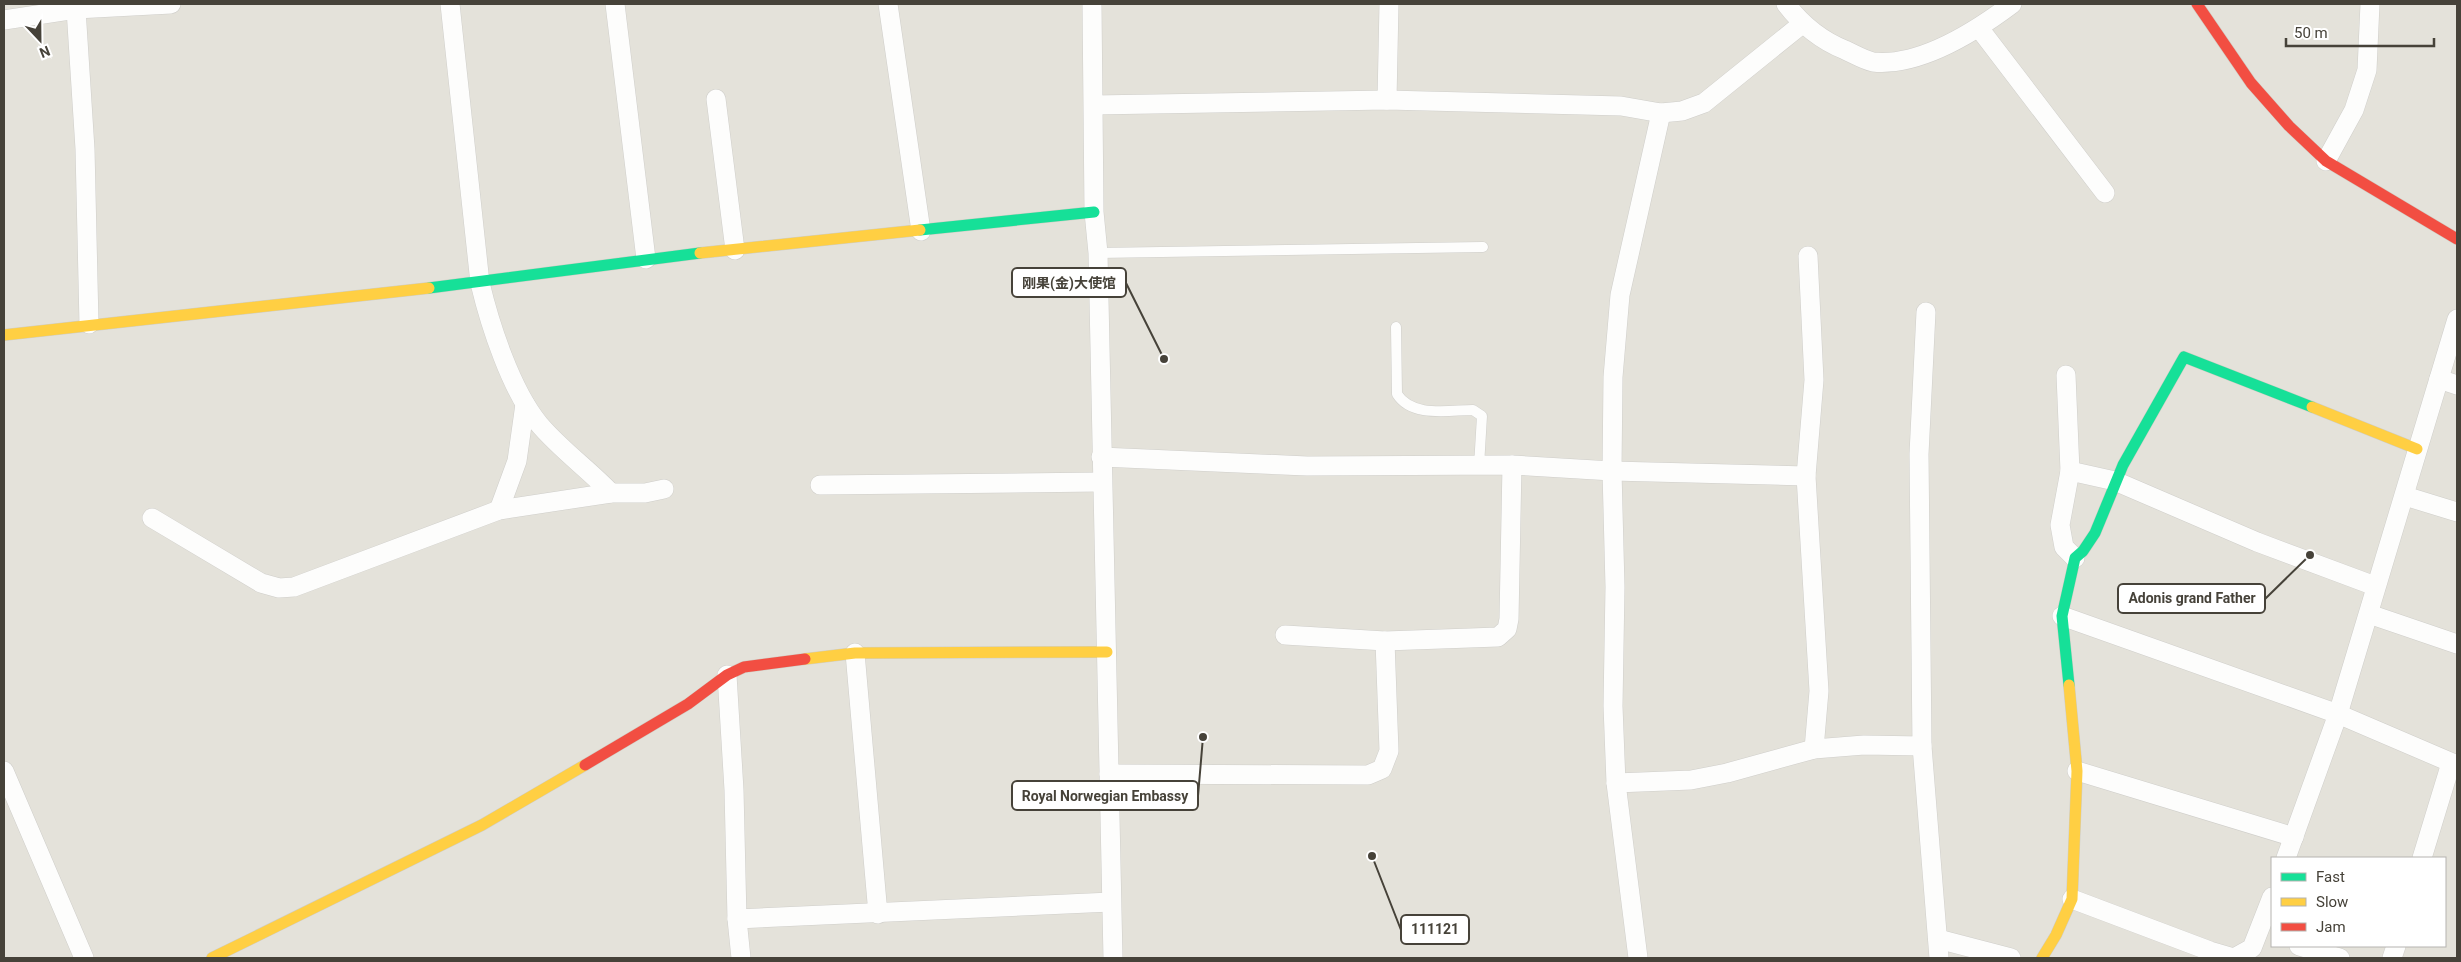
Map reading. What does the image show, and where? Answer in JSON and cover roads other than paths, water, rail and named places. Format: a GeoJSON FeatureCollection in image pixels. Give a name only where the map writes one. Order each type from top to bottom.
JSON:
{"type":"FeatureCollection","features":[{"type":"Feature","properties":{"kind":"street"},"geometry":{"type":"LineString","coordinates":[[4,20],[76,9],[171,4]]}},
{"type":"Feature","properties":{"kind":"street"},"geometry":{"type":"LineString","coordinates":[[450,4],[480,283],[490,325],[525,404],[550,436],[611,492]]}},
{"type":"Feature","properties":{"kind":"street"},"geometry":{"type":"LineString","coordinates":[[615,4],[646,258]]}},
{"type":"Feature","properties":{"kind":"street"},"geometry":{"type":"LineString","coordinates":[[888,4],[921,231]]}},
{"type":"Feature","properties":{"kind":"street"},"geometry":{"type":"LineString","coordinates":[[1092,4],[1094,212],[1098,253],[1100,457],[1107,652],[1113,958]]}},
{"type":"Feature","properties":{"kind":"street"},"geometry":{"type":"LineString","coordinates":[[1387,100],[1388,4]]}},
{"type":"Feature","properties":{"kind":"street"},"geometry":{"type":"LineString","coordinates":[[1786,4],[1802,24],[1829,43],[1872,62],[1898,61],[1920,56],[1979,28],[2012,4]]}},
{"type":"Feature","properties":{"kind":"street"},"geometry":{"type":"LineString","coordinates":[[2197,4],[2251,83],[2289,126],[2326,161],[2456,236]]}},
{"type":"Feature","properties":{"kind":"street"},"geometry":{"type":"LineString","coordinates":[[2326,161],[2354,110],[2367,70],[2370,4]]}},
{"type":"Feature","properties":{"kind":"street"},"geometry":{"type":"LineString","coordinates":[[76,9],[85,149],[89,324]]}},
{"type":"Feature","properties":{"kind":"street"},"geometry":{"type":"LineString","coordinates":[[1094,105],[1387,100],[1621,106],[1661,113],[1682,110],[1704,103],[1802,24]]}},
{"type":"Feature","properties":{"kind":"street"},"geometry":{"type":"LineString","coordinates":[[1979,28],[2105,193]]}},
{"type":"Feature","properties":{"kind":"street"},"geometry":{"type":"LineString","coordinates":[[716,99],[735,250]]}},
{"type":"Feature","properties":{"kind":"street"},"geometry":{"type":"LineString","coordinates":[[1638,958],[1616,783],[1613,706],[1615,587],[1612,471],[1613,377],[1620,295],[1661,113]]}},
{"type":"Feature","properties":{"kind":"street"},"geometry":{"type":"LineString","coordinates":[[4,335],[89,324],[480,283],[646,258],[1094,212]]}},
{"type":"Feature","properties":{"kind":"street"},"geometry":{"type":"LineString","coordinates":[[1808,256],[1814,380],[1806,476],[1819,691],[1814,749]]}},
{"type":"Feature","properties":{"kind":"street"},"geometry":{"type":"LineString","coordinates":[[1926,312],[1919,463],[1922,746],[1939,958]]}},
{"type":"Feature","properties":{"kind":"street"},"geometry":{"type":"LineString","coordinates":[[2286,857],[2338,714],[2457,319]]}},
{"type":"Feature","properties":{"kind":"street"},"geometry":{"type":"LineString","coordinates":[[2042,958],[2056,935],[2072,899],[2078,771],[2062,616],[2075,558],[2085,552],[2115,481],[2184,357],[2417,449]]}},
{"type":"Feature","properties":{"kind":"street"},"geometry":{"type":"LineString","coordinates":[[2066,375],[2070,471],[2060,524],[2064,547],[2075,558]]}},
{"type":"Feature","properties":{"kind":"street"},"geometry":{"type":"LineString","coordinates":[[2439,379],[2457,385]]}},
{"type":"Feature","properties":{"kind":"street"},"geometry":{"type":"LineString","coordinates":[[500,510],[517,461],[525,404]]}},
{"type":"Feature","properties":{"kind":"street"},"geometry":{"type":"LineString","coordinates":[[1100,457],[1307,466],[1512,465],[1612,471],[1806,476]]}},
{"type":"Feature","properties":{"kind":"street"},"geometry":{"type":"LineString","coordinates":[[1286,635],[1385,641],[1498,637],[1507,629],[1512,465]]}},
{"type":"Feature","properties":{"kind":"street"},"geometry":{"type":"LineString","coordinates":[[2070,471],[2115,481],[2257,542],[2375,586]]}},
{"type":"Feature","properties":{"kind":"street"},"geometry":{"type":"LineString","coordinates":[[820,484],[1101,482]]}},
{"type":"Feature","properties":{"kind":"street"},"geometry":{"type":"LineString","coordinates":[[152,518],[261,583],[279,588],[294,587],[500,510],[611,492],[645,493],[664,489]]}},
{"type":"Feature","properties":{"kind":"street"},"geometry":{"type":"LineString","coordinates":[[2405,496],[2457,512]]}},
{"type":"Feature","properties":{"kind":"street"},"geometry":{"type":"LineString","coordinates":[[2368,614],[2457,644]]}},
{"type":"Feature","properties":{"kind":"street"},"geometry":{"type":"LineString","coordinates":[[2062,616],[2338,714],[2454,764],[2422,857]]}},
{"type":"Feature","properties":{"kind":"street"},"geometry":{"type":"LineString","coordinates":[[1109,774],[1368,775],[1382,769],[1389,750],[1385,641]]}},
{"type":"Feature","properties":{"kind":"street"},"geometry":{"type":"LineString","coordinates":[[212,958],[482,825],[688,704],[727,675],[744,667],[855,653],[1107,652]]}},
{"type":"Feature","properties":{"kind":"street"},"geometry":{"type":"LineString","coordinates":[[855,653],[878,914]]}},
{"type":"Feature","properties":{"kind":"street"},"geometry":{"type":"LineString","coordinates":[[727,675],[734,790],[737,919],[741,958]]}},
{"type":"Feature","properties":{"kind":"street"},"geometry":{"type":"LineString","coordinates":[[1616,783],[1691,780],[1727,774],[1814,749],[1864,745],[1922,746]]}},
{"type":"Feature","properties":{"kind":"street"},"geometry":{"type":"LineString","coordinates":[[4,771],[84,958]]}},
{"type":"Feature","properties":{"kind":"street"},"geometry":{"type":"LineString","coordinates":[[2078,771],[2294,837]]}},
{"type":"Feature","properties":{"kind":"street"},"geometry":{"type":"LineString","coordinates":[[2072,899],[2210,951],[2234,958],[2252,948],[2266,936],[2271,904]]}},
{"type":"Feature","properties":{"kind":"street"},"geometry":{"type":"LineString","coordinates":[[737,919],[1111,902]]}},
{"type":"Feature","properties":{"kind":"street"},"geometry":{"type":"LineString","coordinates":[[1938,939],[2010,958]]}},
{"type":"Feature","properties":{"kind":"street"},"geometry":{"type":"LineString","coordinates":[[2302,947],[2340,958]]}},
{"type":"Feature","properties":{"kind":"lane"},"geometry":{"type":"LineString","coordinates":[[1098,253],[1483,247]]}},
{"type":"Feature","properties":{"kind":"lane"},"geometry":{"type":"LineString","coordinates":[[1396,327],[1397,394],[1403,403],[1418,410],[1473,410],[1479,412],[1482,416],[1479,466]]}},
{"type":"Feature","properties":{"kind":"place","name":"刚果(金)大使馆"},"geometry":{"type":"Point","coordinates":[1164,359]}},
{"type":"Feature","properties":{"kind":"place","name":"Adonis grand Father"},"geometry":{"type":"Point","coordinates":[2310,555]}},
{"type":"Feature","properties":{"kind":"place","name":"Royal Norwegian Embassy"},"geometry":{"type":"Point","coordinates":[1203,737]}},
{"type":"Feature","properties":{"kind":"place","name":"111121"},"geometry":{"type":"Point","coordinates":[1372,856]}}]}
